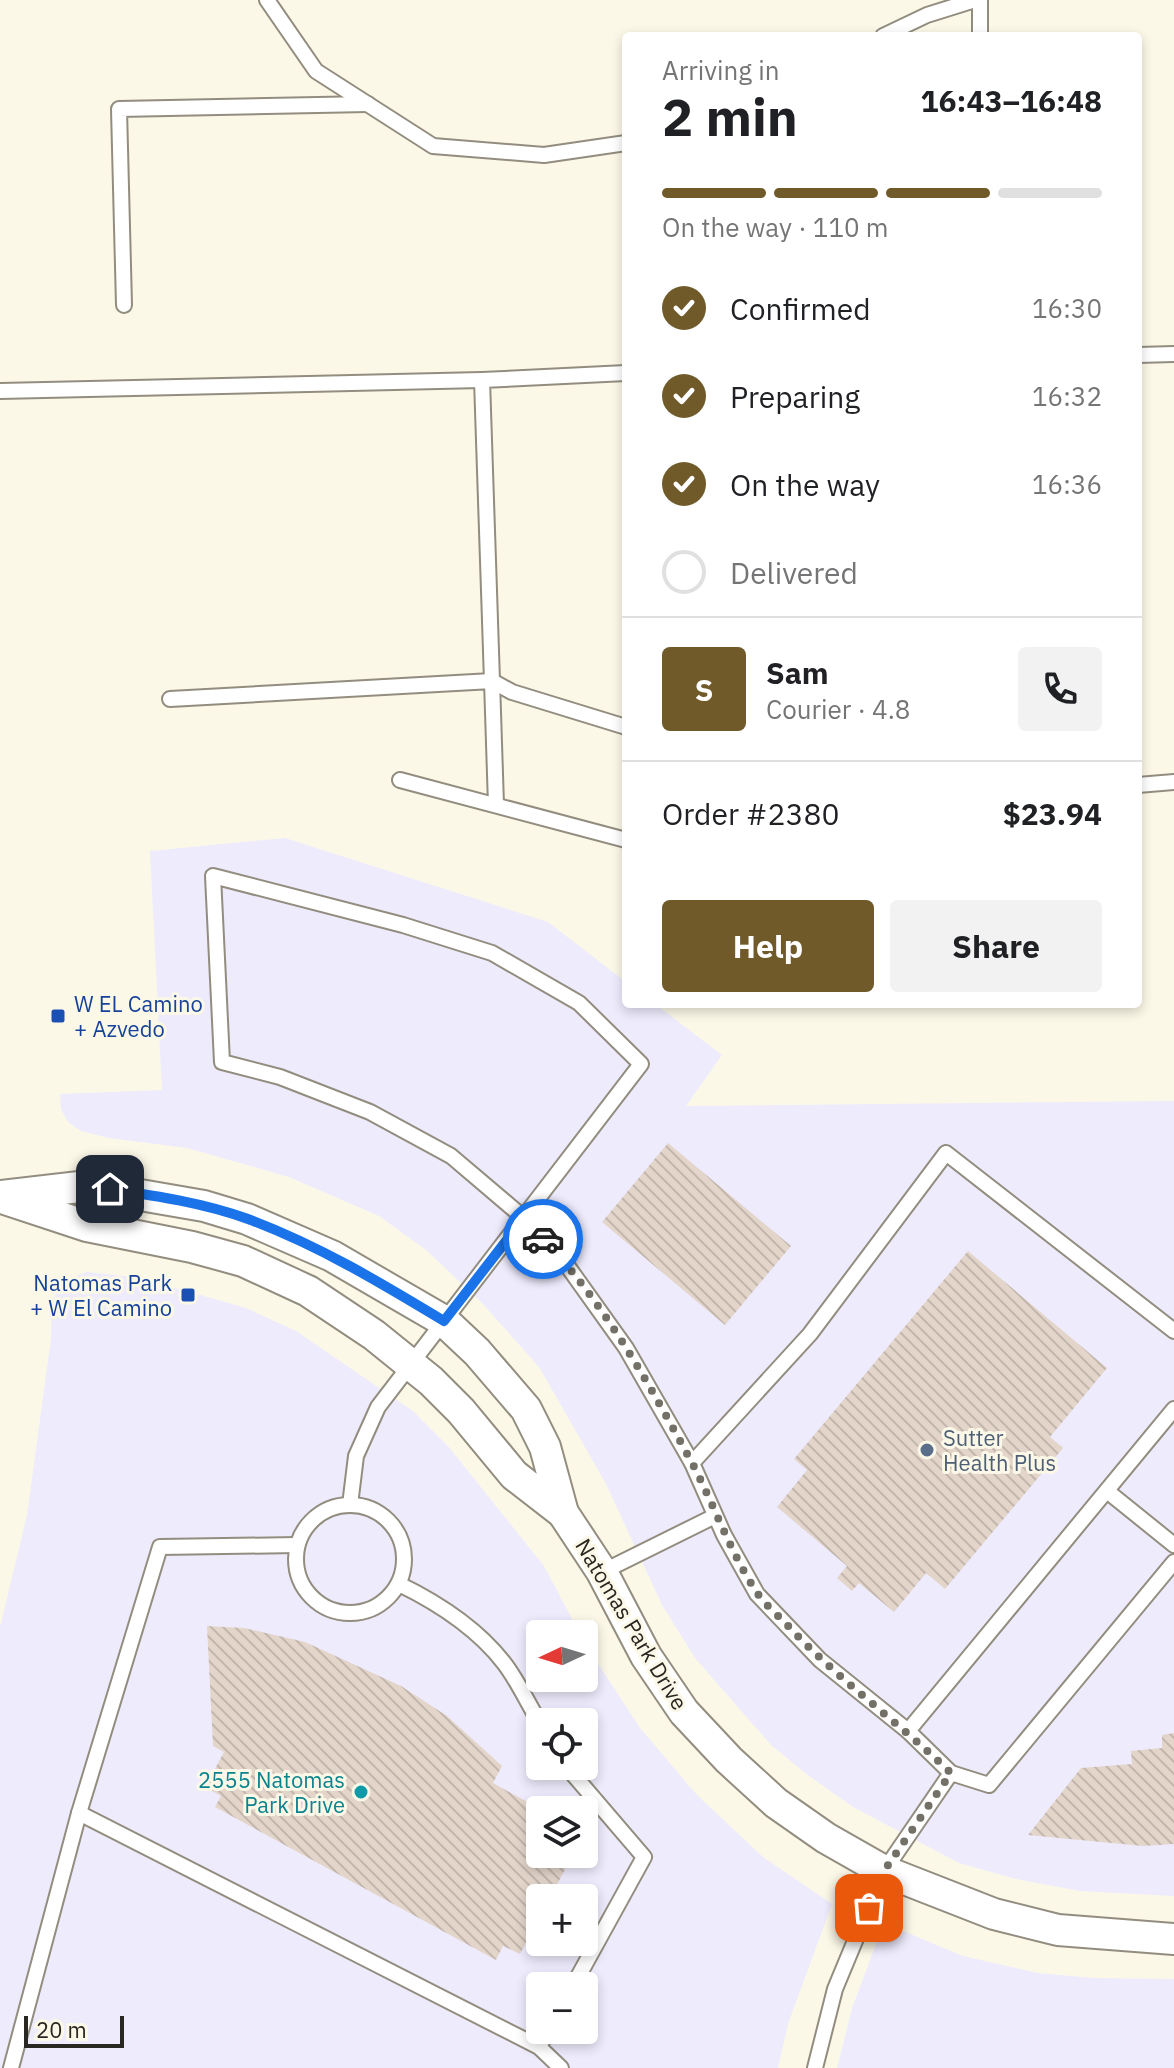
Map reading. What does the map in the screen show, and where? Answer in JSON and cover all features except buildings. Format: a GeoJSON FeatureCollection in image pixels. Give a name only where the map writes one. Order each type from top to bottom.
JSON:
{"type":"FeatureCollection","features":[{"type":"Feature","properties":{"kind":"street","name":"Natomas Park Drive"},"geometry":{"type":"LineString","coordinates":[[0,1197],[88,1186],[204,1206],[247,1219],[332,1256],[444,1321],[477,1352],[526,1409],[545,1447],[563,1513],[602,1572],[646,1656],[684,1712],[729,1760],[788,1812],[884,1871],[994,1914],[1058,1930],[1174,1939]]}},
{"type":"Feature","properties":{"kind":"street","name":"Natomas Park Drive"},"geometry":{"type":"LineString","coordinates":[[0,1197],[87,1226],[192,1247],[243,1261],[308,1291],[412,1364],[461,1411],[514,1475],[563,1513]]}},
{"type":"Feature","properties":{"kind":"lane"},"geometry":{"type":"LineString","coordinates":[[267,0],[316,71],[433,146],[544,155],[622,144]]}},
{"type":"Feature","properties":{"kind":"lane"},"geometry":{"type":"LineString","coordinates":[[891,32],[927,15],[977,0],[980,32]]}},
{"type":"Feature","properties":{"kind":"lane"},"geometry":{"type":"LineString","coordinates":[[124,305],[119,109],[368,104]]}},
{"type":"Feature","properties":{"kind":"lane"},"geometry":{"type":"LineString","coordinates":[[1142,355],[1174,354]]}},
{"type":"Feature","properties":{"kind":"lane"},"geometry":{"type":"LineString","coordinates":[[0,391],[482,380],[622,373]]}},
{"type":"Feature","properties":{"kind":"lane"},"geometry":{"type":"LineString","coordinates":[[482,380],[496,805]]}},
{"type":"Feature","properties":{"kind":"lane"},"geometry":{"type":"LineString","coordinates":[[170,699],[492,681],[512,692],[622,726]]}},
{"type":"Feature","properties":{"kind":"lane"},"geometry":{"type":"LineString","coordinates":[[400,780],[622,839]]}},
{"type":"Feature","properties":{"kind":"lane"},"geometry":{"type":"LineString","coordinates":[[1142,785],[1174,782]]}},
{"type":"Feature","properties":{"kind":"lane"},"geometry":{"type":"LineString","coordinates":[[350,1505],[356,1456],[378,1407],[524,1218],[641,1064],[579,1003],[492,953],[403,925],[213,876],[222,1062],[280,1077],[370,1112],[451,1156],[524,1218],[561,1257],[611,1326],[692,1463],[715,1516],[757,1594],[820,1660],[908,1731],[951,1773],[989,1785],[1174,1562]]}},
{"type":"Feature","properties":{"kind":"lane"},"geometry":{"type":"LineString","coordinates":[[692,1463],[810,1334],[946,1153],[1174,1331]]}},
{"type":"Feature","properties":{"kind":"lane"},"geometry":{"type":"LineString","coordinates":[[908,1731],[1174,1409]]}},
{"type":"Feature","properties":{"kind":"lane"},"geometry":{"type":"LineString","coordinates":[[1107,1491],[1174,1545]]}},
{"type":"Feature","properties":{"kind":"lane"},"geometry":{"type":"LineString","coordinates":[[350,1505],[366,1507],[392,1524],[400,1538],[404,1569],[399,1584],[389,1598],[374,1609],[357,1614],[339,1613],[323,1607],[309,1595],[299,1580],[295,1563],[297,1545],[305,1529],[317,1516],[333,1508],[350,1505]]}},
{"type":"Feature","properties":{"kind":"lane"},"geometry":{"type":"LineString","coordinates":[[602,1572],[715,1516]]}},
{"type":"Feature","properties":{"kind":"lane"},"geometry":{"type":"LineString","coordinates":[[11,2068],[79,1813],[160,1547],[297,1545]]}},
{"type":"Feature","properties":{"kind":"lane"},"geometry":{"type":"LineString","coordinates":[[399,1584],[446,1610],[474,1632],[505,1664],[531,1708]]}},
{"type":"Feature","properties":{"kind":"lane"},"geometry":{"type":"LineString","coordinates":[[815,2068],[835,1989],[884,1871],[951,1773]]}},
{"type":"Feature","properties":{"kind":"lane"},"geometry":{"type":"LineString","coordinates":[[578,1780],[644,1857],[581,1972]]}},
{"type":"Feature","properties":{"kind":"lane"},"geometry":{"type":"LineString","coordinates":[[79,1813],[539,2047],[561,2068]]}},
{"type":"Feature","properties":{"kind":"shaded area"},"geometry":{"type":"Polygon","coordinates":[[[285,838],[548,922],[622,979],[622,1008],[660,1008],[722,1055],[686,1106],[1174,1101],[1174,1896],[1080,1891],[1016,1879],[959,1863],[853,1807],[771,1745],[695,1658],[662,1605],[606,1484],[539,1367],[481,1302],[426,1250],[379,1216],[289,1177],[187,1148],[109,1138],[81,1131],[68,1122],[61,1109],[60,1094],[162,1090],[150,851],[285,838]]]}},
{"type":"Feature","properties":{"kind":"shaded area"},"geometry":{"type":"Polygon","coordinates":[[[87,1272],[133,1277],[246,1308],[296,1331],[413,1411],[448,1446],[544,1566],[573,1620],[526,1620],[526,1692],[598,1692],[598,1664],[640,1728],[697,1795],[763,1857],[832,1904],[788,2024],[778,2068],[0,2068],[0,1627],[27,1515],[51,1338],[52,1300],[69,1278],[87,1272]]]}},
{"type":"Feature","properties":{"kind":"shaded area"},"geometry":{"type":"Polygon","coordinates":[[[884,1923],[963,1956],[1038,1973],[1093,1978],[1174,1979],[1174,2068],[837,2068],[852,2008],[884,1923]]]}},
{"type":"Feature","properties":{"kind":"way so far"},"geometry":{"type":"LineString","coordinates":[[543,1239],[561,1257],[626,1348],[692,1463],[724,1535],[757,1594],[820,1660],[908,1731],[951,1773],[884,1871],[869,1908]]}},
{"type":"Feature","properties":{"kind":"place","name":"W EL Camino + Azvedo"},"geometry":{"type":"Point","coordinates":[58,1016]}},
{"type":"Feature","properties":{"kind":"place","name":"Natomas Park + W El Camino"},"geometry":{"type":"Point","coordinates":[188,1295]}},
{"type":"Feature","properties":{"kind":"place","name":"Sutter Health Plus"},"geometry":{"type":"Point","coordinates":[927,1450]}},
{"type":"Feature","properties":{"kind":"place","name":"2555 Natomas Park Drive"},"geometry":{"type":"Point","coordinates":[361,1792]}},
{"type":"Feature","properties":{"kind":"route"},"geometry":{"type":"LineString","coordinates":[[110,1189],[204,1206],[247,1219],[332,1256],[444,1321],[524,1218],[543,1239]]}}]}
